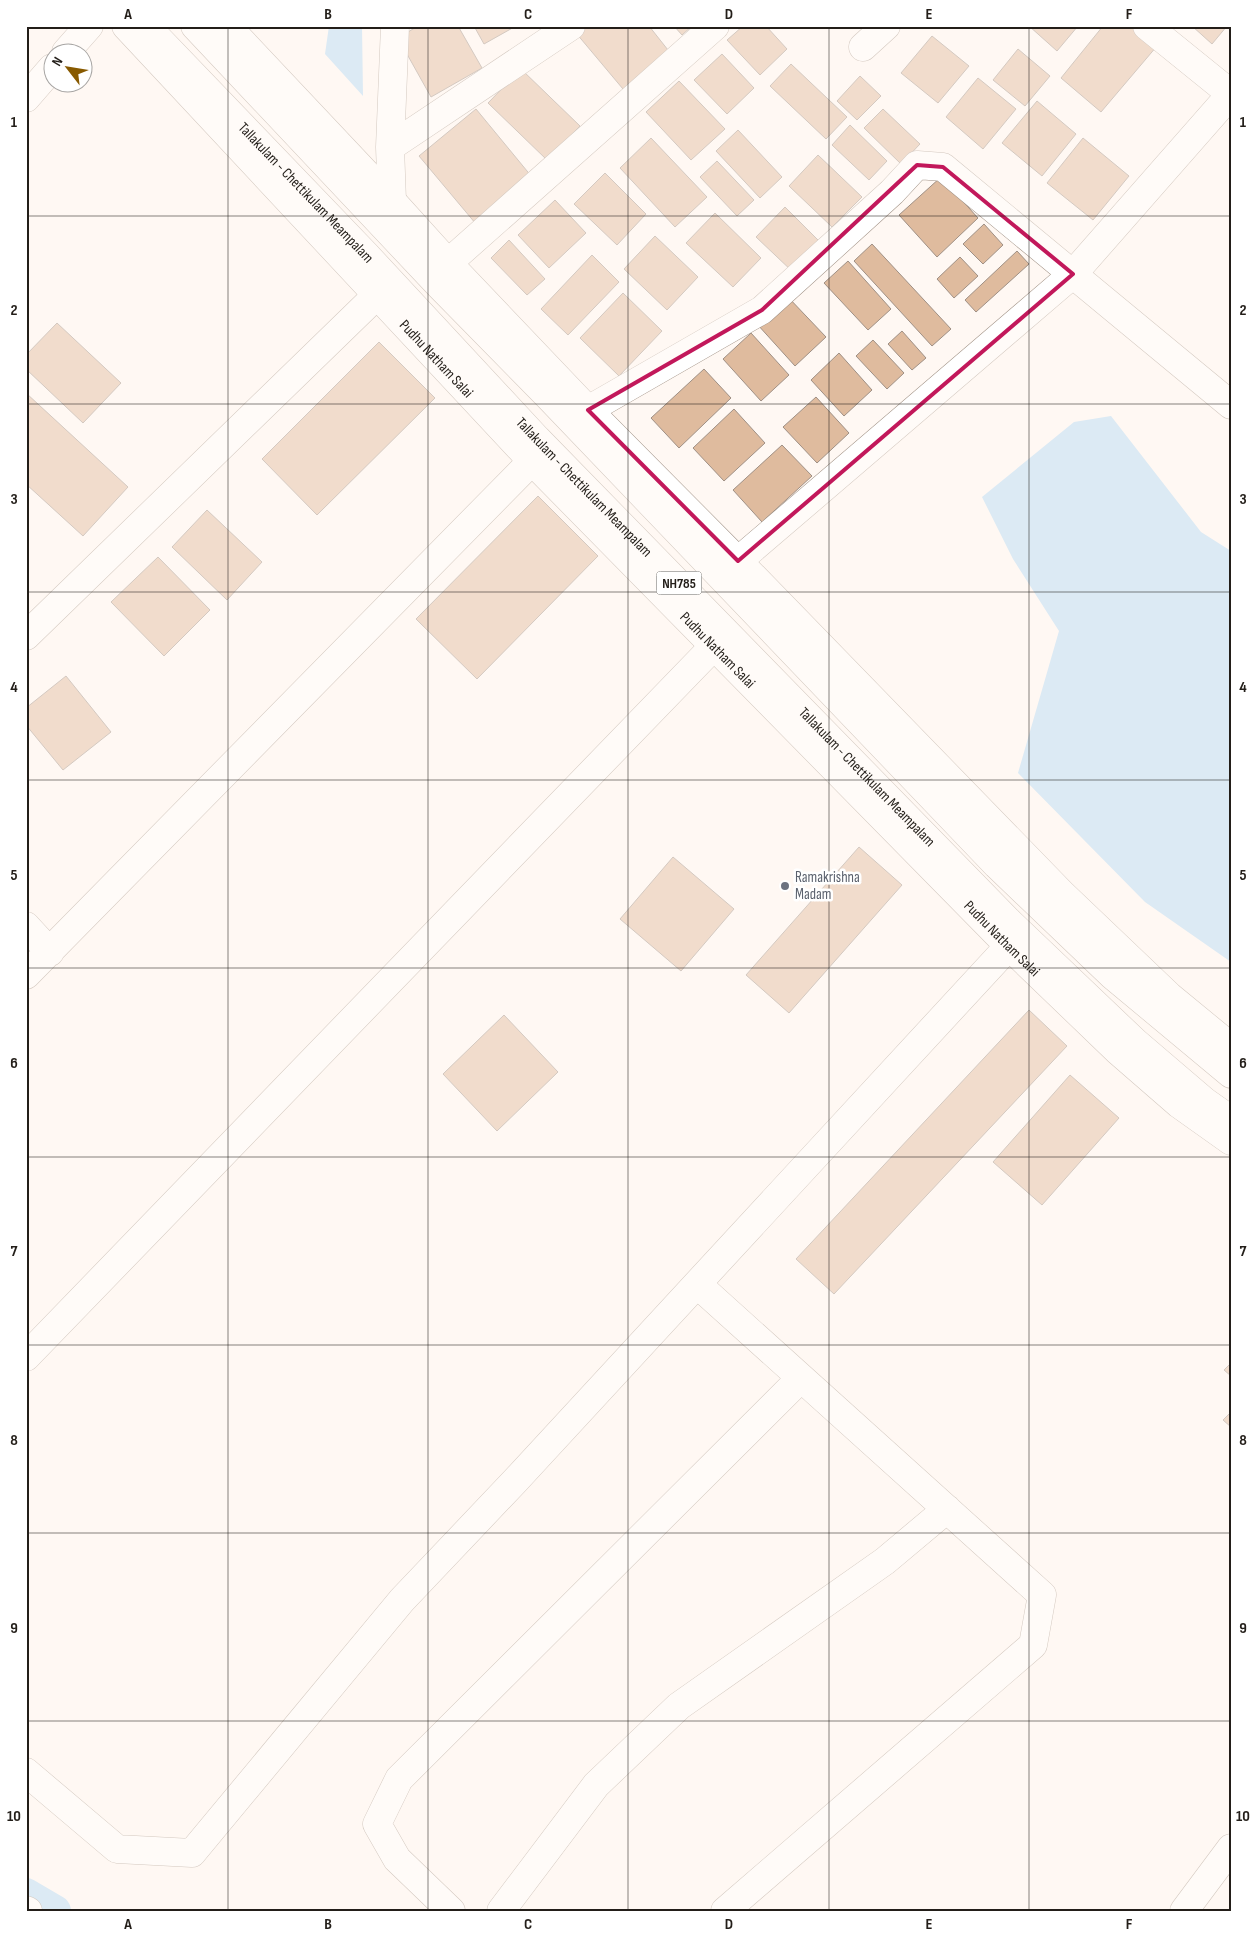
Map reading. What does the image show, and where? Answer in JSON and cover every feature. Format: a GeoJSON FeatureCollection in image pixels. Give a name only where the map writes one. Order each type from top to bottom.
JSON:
{"type":"FeatureCollection","features":[{"type":"Feature","properties":{"kind":"main road"},"geometry":{"type":"LineString","coordinates":[[75,42],[89,26]]}},
{"type":"Feature","properties":{"kind":"main road","name":"Pudhu Natham Salai"},"geometry":{"type":"LineString","coordinates":[[126,26],[532,461],[1009,946],[1118,1051],[1180,1104],[1231,1141]]}},
{"type":"Feature","properties":{"kind":"main road","name":"Tallakulam - Chettikulam Meampalam"},"geometry":{"type":"LineString","coordinates":[[146,26],[366,255],[537,439],[989,902],[1135,1042],[1204,1101],[1231,1120]]}},
{"type":"Feature","properties":{"kind":"main road","name":"NH785"},"geometry":{"type":"LineString","coordinates":[[195,26],[438,284],[549,397],[997,864],[1112,975],[1231,1074]]}},
{"type":"Feature","properties":{"kind":"main road"},"geometry":{"type":"LineString","coordinates":[[227,26],[588,410],[738,561],[1063,895],[1168,996],[1231,1047]]}},
{"type":"Feature","properties":{"kind":"main road"},"geometry":{"type":"LineString","coordinates":[[392,202],[390,147],[395,26]]}},
{"type":"Feature","properties":{"kind":"main road"},"geometry":{"type":"LineString","coordinates":[[390,147],[571,26]]}},
{"type":"Feature","properties":{"kind":"main road"},"geometry":{"type":"LineString","coordinates":[[448,263],[715,26]]}},
{"type":"Feature","properties":{"kind":"main road"},"geometry":{"type":"LineString","coordinates":[[863,47],[886,26]]}},
{"type":"Feature","properties":{"kind":"main road"},"geometry":{"type":"LineString","coordinates":[[738,561],[1073,274],[1231,94],[1147,26]]}},
{"type":"Feature","properties":{"kind":"main road"},"geometry":{"type":"LineString","coordinates":[[26,98],[42,80]]}},
{"type":"Feature","properties":{"kind":"main road"},"geometry":{"type":"LineString","coordinates":[[588,410],[762,310],[892,192],[917,166],[943,167],[1231,405]]}},
{"type":"Feature","properties":{"kind":"main road"},"geometry":{"type":"LineString","coordinates":[[26,636],[377,296]]}},
{"type":"Feature","properties":{"kind":"main road"},"geometry":{"type":"LineString","coordinates":[[26,975],[532,461]]}},
{"type":"Feature","properties":{"kind":"main road"},"geometry":{"type":"LineString","coordinates":[[26,1357],[715,645]]}},
{"type":"Feature","properties":{"kind":"main road"},"geometry":{"type":"LineString","coordinates":[[26,926],[50,952]]}},
{"type":"Feature","properties":{"kind":"main road"},"geometry":{"type":"LineString","coordinates":[[26,1772],[117,1850],[192,1853],[402,1600],[522,1474],[1009,946]]}},
{"type":"Feature","properties":{"kind":"main road"},"geometry":{"type":"LineString","coordinates":[[697,1284],[1042,1595],[1033,1646],[725,1911]]}},
{"type":"Feature","properties":{"kind":"main road"},"geometry":{"type":"LineString","coordinates":[[451,1911],[397,1859],[377,1824],[399,1779],[801,1378]]}},
{"type":"Feature","properties":{"kind":"main road"},"geometry":{"type":"LineString","coordinates":[[501,1911],[596,1785],[679,1706],[885,1561],[947,1509]]}},
{"type":"Feature","properties":{"kind":"main road"},"geometry":{"type":"LineString","coordinates":[[1184,1911],[1231,1848]]}},
{"type":"Feature","properties":{"kind":"highlighted area"},"geometry":{"type":"Polygon","coordinates":[[[917,165],[943,167],[1073,274],[738,561],[588,410],[762,310],[917,165]]]}},
{"type":"Feature","properties":{"kind":"water"},"geometry":{"type":"Polygon","coordinates":[[[329,26],[362,26],[363,96],[325,54],[329,26]]]}},
{"type":"Feature","properties":{"kind":"water"},"geometry":{"type":"Polygon","coordinates":[[[1111,416],[1201,532],[1231,551],[1231,962],[1145,902],[1018,773],[1059,631],[1013,559],[982,497],[1074,422],[1111,416]]]}},
{"type":"Feature","properties":{"kind":"building"},"geometry":{"type":"Polygon","coordinates":[[[418,26],[458,26],[482,68],[431,97],[398,38],[418,26]]]}},
{"type":"Feature","properties":{"kind":"building"},"geometry":{"type":"Polygon","coordinates":[[[474,26],[516,26],[484,44],[474,26]]]}},
{"type":"Feature","properties":{"kind":"building"},"geometry":{"type":"Polygon","coordinates":[[[584,26],[649,26],[668,50],[623,89],[576,33],[584,26]]]}},
{"type":"Feature","properties":{"kind":"building"},"geometry":{"type":"Polygon","coordinates":[[[674,26],[692,26],[682,35],[674,26]]]}},
{"type":"Feature","properties":{"kind":"building"},"geometry":{"type":"Polygon","coordinates":[[[743,26],[766,26],[787,49],[760,75],[727,40],[743,26]]]}},
{"type":"Feature","properties":{"kind":"building"},"geometry":{"type":"Polygon","coordinates":[[[1029,26],[1078,26],[1057,51],[1029,26]]]}},
{"type":"Feature","properties":{"kind":"building"},"geometry":{"type":"Polygon","coordinates":[[[1103,26],[1133,26],[1157,46],[1101,112],[1061,78],[1103,26]]]}},
{"type":"Feature","properties":{"kind":"building"},"geometry":{"type":"Polygon","coordinates":[[[1192,26],[1227,26],[1212,44],[1192,26]]]}},
{"type":"Feature","properties":{"kind":"building"},"geometry":{"type":"Polygon","coordinates":[[[932,36],[969,66],[938,103],[901,73],[932,36]]]}},
{"type":"Feature","properties":{"kind":"building"},"geometry":{"type":"Polygon","coordinates":[[[1018,49],[1050,76],[1025,106],[993,80],[1018,49]]]}},
{"type":"Feature","properties":{"kind":"building"},"geometry":{"type":"Polygon","coordinates":[[[722,54],[754,88],[727,114],[694,80],[722,54]]]}},
{"type":"Feature","properties":{"kind":"building"},"geometry":{"type":"Polygon","coordinates":[[[791,64],[847,117],[826,139],[770,86],[791,64]]]}},
{"type":"Feature","properties":{"kind":"building"},"geometry":{"type":"Polygon","coordinates":[[[521,69],[580,126],[547,160],[488,103],[521,69]]]}},
{"type":"Feature","properties":{"kind":"building"},"geometry":{"type":"Polygon","coordinates":[[[860,76],[881,96],[857,120],[837,101],[860,76]]]}},
{"type":"Feature","properties":{"kind":"building"},"geometry":{"type":"Polygon","coordinates":[[[978,78],[1016,109],[983,149],[946,117],[978,78]]]}},
{"type":"Feature","properties":{"kind":"building"},"geometry":{"type":"Polygon","coordinates":[[[679,81],[725,129],[691,160],[646,112],[679,81]]]}},
{"type":"Feature","properties":{"kind":"building"},"geometry":{"type":"Polygon","coordinates":[[[1037,101],[1076,134],[1042,176],[1002,143],[1037,101]]]}},
{"type":"Feature","properties":{"kind":"building"},"geometry":{"type":"Polygon","coordinates":[[[476,109],[532,177],[476,224],[419,156],[476,109]]]}},
{"type":"Feature","properties":{"kind":"building"},"geometry":{"type":"Polygon","coordinates":[[[883,109],[920,144],[901,164],[864,128],[883,109]]]}},
{"type":"Feature","properties":{"kind":"building"},"geometry":{"type":"Polygon","coordinates":[[[850,125],[887,161],[869,180],[832,145],[850,125]]]}},
{"type":"Feature","properties":{"kind":"building"},"geometry":{"type":"Polygon","coordinates":[[[738,130],[782,177],[760,198],[716,151],[738,130]]]}},
{"type":"Feature","properties":{"kind":"building"},"geometry":{"type":"Polygon","coordinates":[[[651,138],[707,197],[675,227],[620,168],[651,138]]]}},
{"type":"Feature","properties":{"kind":"building"},"geometry":{"type":"Polygon","coordinates":[[[1083,138],[1129,176],[1093,220],[1047,183],[1083,138]]]}},
{"type":"Feature","properties":{"kind":"building"},"geometry":{"type":"Polygon","coordinates":[[[818,155],[862,197],[832,227],[789,186],[818,155]]]}},
{"type":"Feature","properties":{"kind":"building"},"geometry":{"type":"Polygon","coordinates":[[[717,161],[754,200],[737,216],[700,177],[717,161]]]}},
{"type":"Feature","properties":{"kind":"building"},"geometry":{"type":"Polygon","coordinates":[[[605,173],[646,214],[617,245],[574,204],[605,173]]]}},
{"type":"Feature","properties":{"kind":"building"},"geometry":{"type":"Polygon","coordinates":[[[941,177],[978,218],[937,257],[899,215],[941,177]]]}},
{"type":"Feature","properties":{"kind":"building"},"geometry":{"type":"Polygon","coordinates":[[[555,200],[586,233],[549,268],[518,235],[555,200]]]}},
{"type":"Feature","properties":{"kind":"building"},"geometry":{"type":"Polygon","coordinates":[[[785,207],[822,244],[794,273],[756,237],[785,207]]]}},
{"type":"Feature","properties":{"kind":"building"},"geometry":{"type":"Polygon","coordinates":[[[715,213],[761,258],[733,287],[686,243],[715,213]]]}},
{"type":"Feature","properties":{"kind":"building"},"geometry":{"type":"Polygon","coordinates":[[[984,224],[1003,245],[983,264],[963,244],[984,224]]]}},
{"type":"Feature","properties":{"kind":"building"},"geometry":{"type":"Polygon","coordinates":[[[655,236],[698,277],[667,310],[624,269],[655,236]]]}},
{"type":"Feature","properties":{"kind":"building"},"geometry":{"type":"Polygon","coordinates":[[[509,240],[545,279],[527,295],[491,258],[509,240]]]}},
{"type":"Feature","properties":{"kind":"building"},"geometry":{"type":"Polygon","coordinates":[[[872,244],[951,329],[932,346],[854,261],[872,244]]]}},
{"type":"Feature","properties":{"kind":"building"},"geometry":{"type":"Polygon","coordinates":[[[1017,251],[1029,264],[976,312],[965,300],[1017,251]]]}},
{"type":"Feature","properties":{"kind":"building"},"geometry":{"type":"Polygon","coordinates":[[[592,255],[619,282],[568,335],[541,309],[592,255]]]}},
{"type":"Feature","properties":{"kind":"building"},"geometry":{"type":"Polygon","coordinates":[[[960,257],[978,276],[954,298],[937,279],[960,257]]]}},
{"type":"Feature","properties":{"kind":"building"},"geometry":{"type":"Polygon","coordinates":[[[848,261],[891,309],[868,330],[824,283],[848,261]]]}},
{"type":"Feature","properties":{"kind":"building"},"geometry":{"type":"Polygon","coordinates":[[[623,293],[662,331],[619,376],[580,338],[623,293]]]}},
{"type":"Feature","properties":{"kind":"building"},"geometry":{"type":"Polygon","coordinates":[[[787,296],[826,337],[795,366],[757,324],[787,296]]]}},
{"type":"Feature","properties":{"kind":"building"},"geometry":{"type":"Polygon","coordinates":[[[57,323],[121,383],[83,423],[26,369],[26,355],[57,323]]]}},
{"type":"Feature","properties":{"kind":"building"},"geometry":{"type":"Polygon","coordinates":[[[902,331],[926,358],[912,370],[888,344],[902,331]]]}},
{"type":"Feature","properties":{"kind":"building"},"geometry":{"type":"Polygon","coordinates":[[[751,333],[789,375],[761,401],[723,359],[751,333]]]}},
{"type":"Feature","properties":{"kind":"building"},"geometry":{"type":"Polygon","coordinates":[[[873,340],[904,373],[887,389],[856,356],[873,340]]]}},
{"type":"Feature","properties":{"kind":"building"},"geometry":{"type":"Polygon","coordinates":[[[379,342],[435,398],[317,515],[262,459],[379,342]]]}},
{"type":"Feature","properties":{"kind":"building"},"geometry":{"type":"Polygon","coordinates":[[[839,353],[872,390],[844,416],[811,380],[839,353]]]}},
{"type":"Feature","properties":{"kind":"building"},"geometry":{"type":"Polygon","coordinates":[[[704,369],[731,398],[679,448],[651,418],[704,369]]]}},
{"type":"Feature","properties":{"kind":"building"},"geometry":{"type":"Polygon","coordinates":[[[26,393],[128,487],[83,536],[26,484],[26,393]]]}},
{"type":"Feature","properties":{"kind":"building"},"geometry":{"type":"Polygon","coordinates":[[[816,397],[849,433],[817,463],[783,427],[816,397]]]}},
{"type":"Feature","properties":{"kind":"building"},"geometry":{"type":"Polygon","coordinates":[[[734,409],[765,443],[724,481],[693,448],[734,409]]]}},
{"type":"Feature","properties":{"kind":"building"},"geometry":{"type":"Polygon","coordinates":[[[782,445],[812,476],[762,522],[733,490],[782,445]]]}},
{"type":"Feature","properties":{"kind":"building"},"geometry":{"type":"Polygon","coordinates":[[[538,496],[598,556],[477,679],[416,619],[538,496]]]}},
{"type":"Feature","properties":{"kind":"building"},"geometry":{"type":"Polygon","coordinates":[[[207,510],[262,562],[227,600],[172,547],[207,510]]]}},
{"type":"Feature","properties":{"kind":"building"},"geometry":{"type":"Polygon","coordinates":[[[158,557],[210,610],[164,656],[111,602],[158,557]]]}},
{"type":"Feature","properties":{"kind":"building"},"geometry":{"type":"Polygon","coordinates":[[[66,676],[111,732],[63,770],[26,725],[26,708],[66,676]]]}},
{"type":"Feature","properties":{"kind":"building"},"geometry":{"type":"Polygon","coordinates":[[[859,847],[902,885],[789,1013],[746,975],[859,847]]]}},
{"type":"Feature","properties":{"kind":"building"},"geometry":{"type":"Polygon","coordinates":[[[673,857],[734,909],[681,971],[620,919],[673,857]]]}},
{"type":"Feature","properties":{"kind":"building"},"geometry":{"type":"Polygon","coordinates":[[[1029,1010],[1067,1046],[834,1294],[796,1259],[1029,1010]]]}},
{"type":"Feature","properties":{"kind":"building"},"geometry":{"type":"Polygon","coordinates":[[[504,1015],[558,1072],[497,1131],[443,1074],[504,1015]]]}},
{"type":"Feature","properties":{"kind":"building"},"geometry":{"type":"Polygon","coordinates":[[[1070,1075],[1119,1118],[1042,1205],[993,1162],[1070,1075]]]}},
{"type":"Feature","properties":{"kind":"building"},"geometry":{"type":"Polygon","coordinates":[[[1231,1363],[1231,1376],[1224,1370],[1231,1363]]]}},
{"type":"Feature","properties":{"kind":"building"},"geometry":{"type":"Polygon","coordinates":[[[1231,1412],[1231,1427],[1223,1420],[1231,1412]]]}},
{"type":"Feature","properties":{"kind":"waterway"},"geometry":{"type":"LineString","coordinates":[[26,1894],[55,1911]]}},
{"type":"Feature","properties":{"kind":"place","name":"Ramakrishna Madam"},"geometry":{"type":"Point","coordinates":[785,886]}}]}
